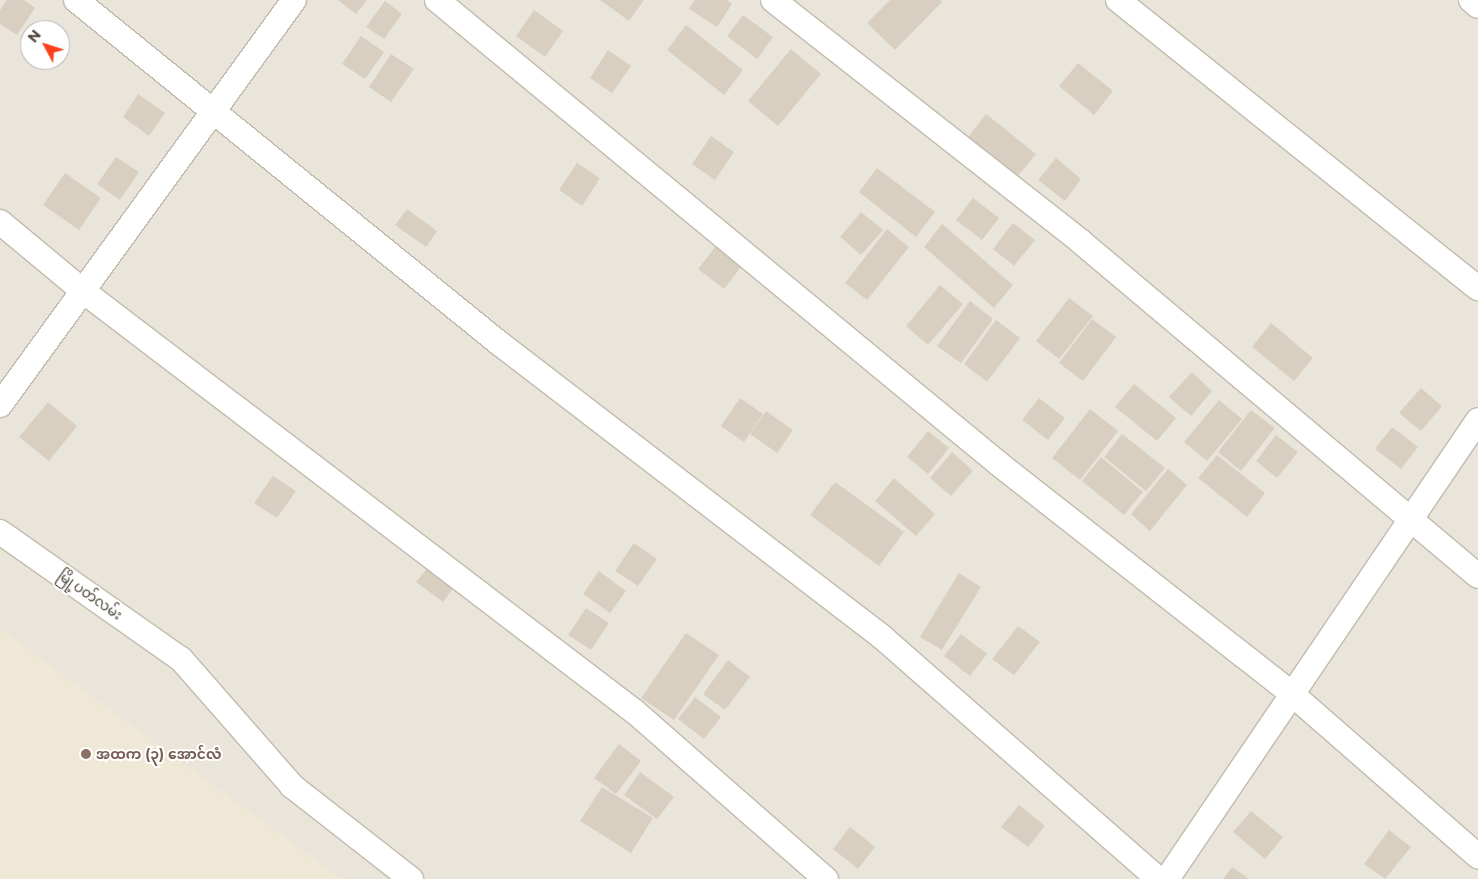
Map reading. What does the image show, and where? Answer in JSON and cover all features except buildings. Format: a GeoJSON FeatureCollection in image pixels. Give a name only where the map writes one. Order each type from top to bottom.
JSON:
{"type":"FeatureCollection","features":[{"type":"Feature","properties":{"kind":"street"},"geometry":{"type":"LineString","coordinates":[[76,0],[506,349],[883,638],[1158,879]]}},
{"type":"Feature","properties":{"kind":"street"},"geometry":{"type":"LineString","coordinates":[[0,405],[294,0]]}},
{"type":"Feature","properties":{"kind":"street"},"geometry":{"type":"LineString","coordinates":[[437,0],[999,464],[1292,694],[1478,856]]}},
{"type":"Feature","properties":{"kind":"street"},"geometry":{"type":"LineString","coordinates":[[773,0],[1080,241],[1478,576]]}},
{"type":"Feature","properties":{"kind":"street"},"geometry":{"type":"LineString","coordinates":[[1118,0],[1478,288]]}},
{"type":"Feature","properties":{"kind":"street"},"geometry":{"type":"LineString","coordinates":[[1470,0],[1478,6]]}},
{"type":"Feature","properties":{"kind":"street"},"geometry":{"type":"LineString","coordinates":[[0,222],[83,291],[635,712],[826,879]]}},
{"type":"Feature","properties":{"kind":"street"},"geometry":{"type":"LineString","coordinates":[[1167,879],[1478,420]]}},
{"type":"Feature","properties":{"kind":"street","name":"မြို့ပတ်လမ်း"},"geometry":{"type":"LineString","coordinates":[[0,532],[181,658],[292,786],[411,879]]}},
{"type":"Feature","properties":{"kind":"shaded area"},"geometry":{"type":"Polygon","coordinates":[[[0,0],[1478,0],[1478,879],[0,879],[0,0]]]}},
{"type":"Feature","properties":{"kind":"shaded area","name":"အထက (၃) အောင်လံ"},"geometry":{"type":"Polygon","coordinates":[[[0,629],[342,879],[0,879],[0,629]]]}},
{"type":"Feature","properties":{"kind":"place","name":"အထက (၃) အောင်လံ"},"geometry":{"type":"Point","coordinates":[86,754]}}]}
